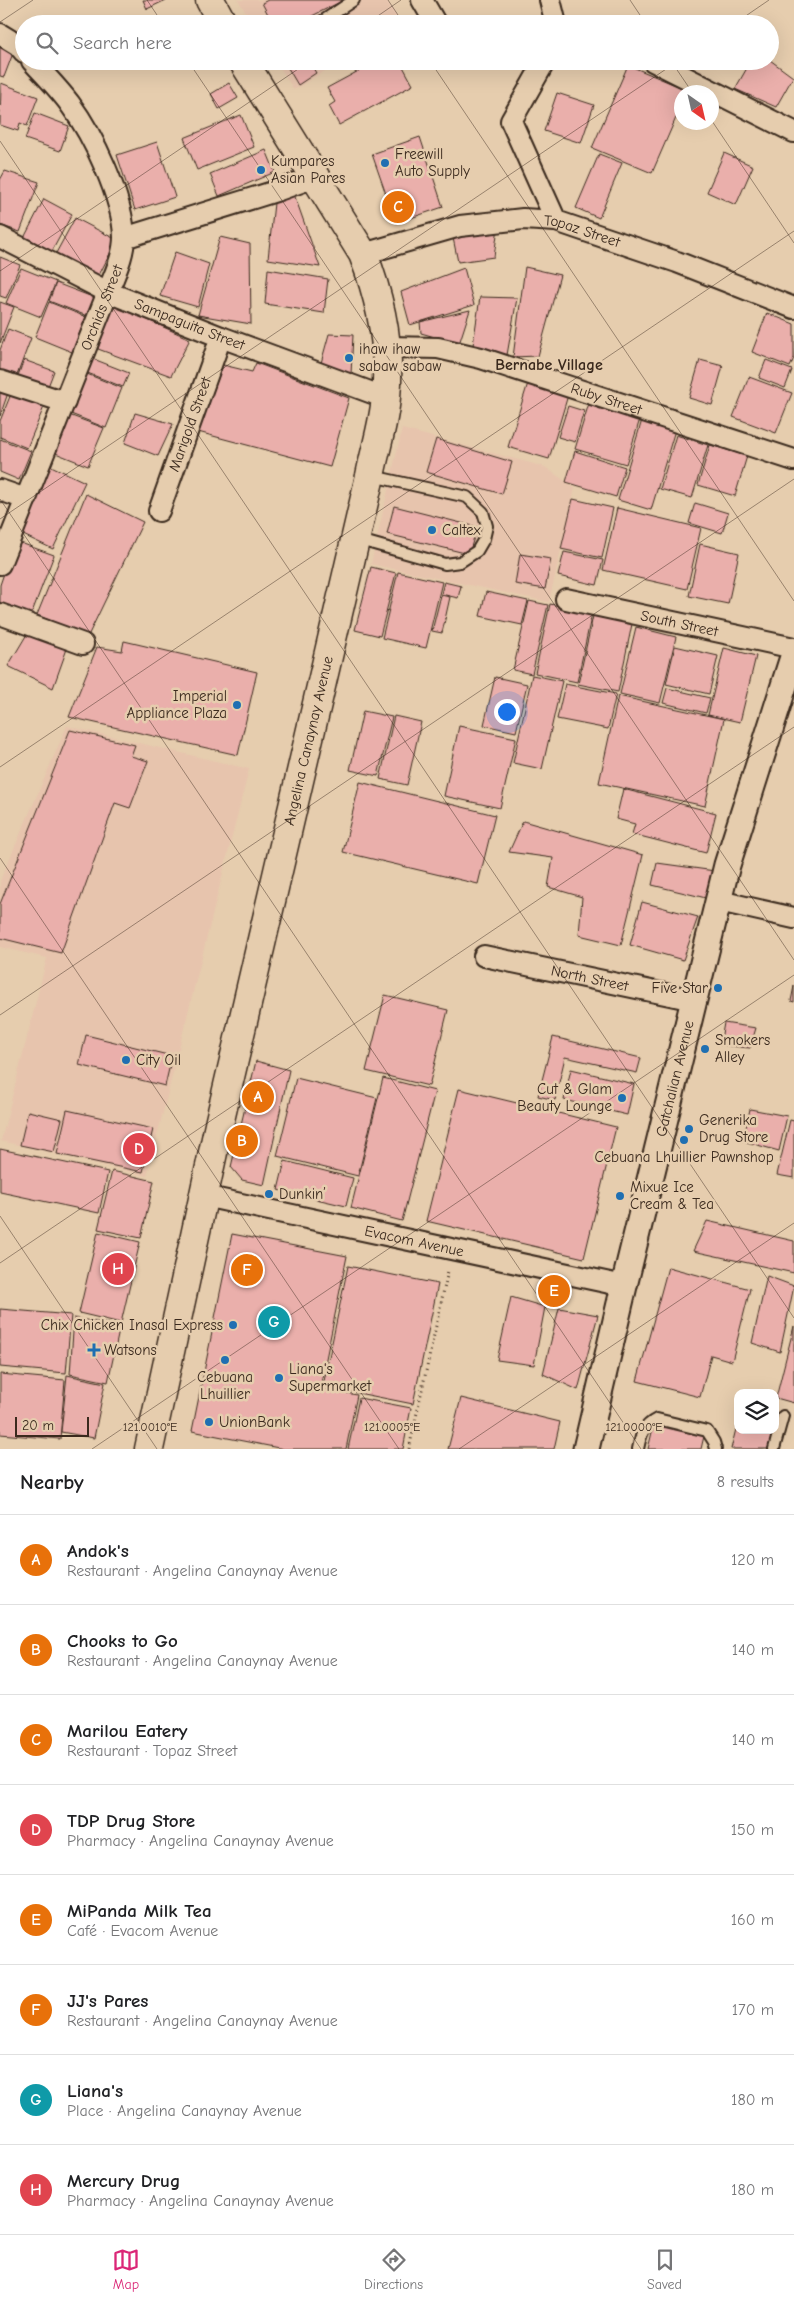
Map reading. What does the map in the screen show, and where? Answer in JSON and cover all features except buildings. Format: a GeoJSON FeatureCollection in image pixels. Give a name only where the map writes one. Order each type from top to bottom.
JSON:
{"type":"FeatureCollection","features":[{"type":"Feature","properties":{"kind":"main road"},"geometry":{"type":"LineString","coordinates":[[210,0],[218,15]]}},
{"type":"Feature","properties":{"kind":"main road","name":"Angelina Canaynay Avenue"},"geometry":{"type":"LineString","coordinates":[[149,1449],[204,1196],[356,538],[386,398],[388,347],[377,288],[363,254],[251,70]]}},
{"type":"Feature","properties":{"kind":"street"},"geometry":{"type":"LineString","coordinates":[[422,0],[431,15]]}},
{"type":"Feature","properties":{"kind":"street"},"geometry":{"type":"LineString","coordinates":[[550,0],[554,15]]}},
{"type":"Feature","properties":{"kind":"street"},"geometry":{"type":"LineString","coordinates":[[0,34],[15,43]]}},
{"type":"Feature","properties":{"kind":"street","name":"Orchids Street"},"geometry":{"type":"LineString","coordinates":[[0,564],[108,292],[119,262],[124,238],[119,207],[93,141],[70,104],[40,70]]}},
{"type":"Feature","properties":{"kind":"street"},"geometry":{"type":"LineString","coordinates":[[540,70],[511,121],[556,221]]}},
{"type":"Feature","properties":{"kind":"street"},"geometry":{"type":"LineString","coordinates":[[671,70],[794,132]]}},
{"type":"Feature","properties":{"kind":"street"},"geometry":{"type":"LineString","coordinates":[[124,238],[315,177]]}},
{"type":"Feature","properties":{"kind":"street","name":"Topaz Street"},"geometry":{"type":"LineString","coordinates":[[363,254],[460,226],[523,219],[556,221],[677,262],[794,308]]}},
{"type":"Feature","properties":{"kind":"street","name":"Sampaguita Street"},"geometry":{"type":"LineString","coordinates":[[0,236],[108,292],[221,337],[386,398]]}},
{"type":"Feature","properties":{"kind":"street","name":"Marigold Street"},"geometry":{"type":"LineString","coordinates":[[160,511],[221,337]]}},
{"type":"Feature","properties":{"kind":"street","name":"Ruby Street"},"geometry":{"type":"LineString","coordinates":[[388,347],[438,348],[481,358],[794,460]]}},
{"type":"Feature","properties":{"kind":"street"},"geometry":{"type":"LineString","coordinates":[[0,381],[65,402]]}},
{"type":"Feature","properties":{"kind":"street"},"geometry":{"type":"LineString","coordinates":[[0,490],[26,499]]}},
{"type":"Feature","properties":{"kind":"street","name":"South Street"},"geometry":{"type":"LineString","coordinates":[[566,599],[794,648]]}},
{"type":"Feature","properties":{"kind":"street"},"geometry":{"type":"LineString","coordinates":[[0,614],[83,644]]}},
{"type":"Feature","properties":{"kind":"street","name":"Gatchalian Avenue"},"geometry":{"type":"LineString","coordinates":[[586,1449],[727,865],[794,654]]}},
{"type":"Feature","properties":{"kind":"street"},"geometry":{"type":"LineString","coordinates":[[719,900],[794,918]]}},
{"type":"Feature","properties":{"kind":"street","name":"North Street"},"geometry":{"type":"LineString","coordinates":[[484,956],[694,1000]]}},
{"type":"Feature","properties":{"kind":"street","name":"Evacom Avenue"},"geometry":{"type":"LineString","coordinates":[[204,1196],[624,1286]]}},
{"type":"Feature","properties":{"kind":"lane"},"geometry":{"type":"LineString","coordinates":[[332,15],[354,0]]}},
{"type":"Feature","properties":{"kind":"lane"},"geometry":{"type":"LineString","coordinates":[[356,538],[445,564],[460,562],[477,551],[484,539],[486,526],[483,512],[467,497],[370,476]]}},
{"type":"Feature","properties":{"kind":"lane"},"geometry":{"type":"LineString","coordinates":[[774,1449],[783,1416]]}},
{"type":"Feature","properties":{"kind":"lane"},"geometry":{"type":"LineString","coordinates":[[638,1449],[642,1431],[648,1424],[657,1419],[707,1431],[716,1449]]}},
{"type":"Feature","properties":{"kind":"path"},"geometry":{"type":"LineString","coordinates":[[409,1449],[453,1250]]}},
{"type":"Feature","properties":{"kind":"shaded area"},"geometry":{"type":"Polygon","coordinates":[[[238,0],[387,0],[396,15],[247,15],[238,0]]]}},
{"type":"Feature","properties":{"kind":"shaded area"},"geometry":{"type":"Polygon","coordinates":[[[282,70],[326,70],[294,90],[282,70]]]}},
{"type":"Feature","properties":{"kind":"shaded area"},"geometry":{"type":"Polygon","coordinates":[[[402,429],[545,467],[575,488],[549,602],[371,564],[402,429]]]}},
{"type":"Feature","properties":{"kind":"shaded area"},"geometry":{"type":"Polygon","coordinates":[[[67,726],[249,769],[147,1176],[1,1141],[47,958],[0,947],[0,881],[67,726]]]}},
{"type":"Feature","properties":{"kind":"place","name":"Freewill Auto Supply"},"geometry":{"type":"Point","coordinates":[385,163]}},
{"type":"Feature","properties":{"kind":"place","name":"Kumpares Asian Pares"},"geometry":{"type":"Point","coordinates":[261,170]}},
{"type":"Feature","properties":{"kind":"place","name":"Marilou Eatery"},"geometry":{"type":"Point","coordinates":[398,207]}},
{"type":"Feature","properties":{"kind":"place","name":"ihaw ihaw sabaw sabaw"},"geometry":{"type":"Point","coordinates":[349,358]}},
{"type":"Feature","properties":{"kind":"place","name":"Caltex"},"geometry":{"type":"Point","coordinates":[432,530]}},
{"type":"Feature","properties":{"kind":"place","name":"Imperial Appliance Plaza"},"geometry":{"type":"Point","coordinates":[237,705]}},
{"type":"Feature","properties":{"kind":"place","name":"Five Star"},"geometry":{"type":"Point","coordinates":[718,988]}},
{"type":"Feature","properties":{"kind":"place","name":"Smokers Alley"},"geometry":{"type":"Point","coordinates":[705,1049]}},
{"type":"Feature","properties":{"kind":"place","name":"City Oil"},"geometry":{"type":"Point","coordinates":[126,1060]}},
{"type":"Feature","properties":{"kind":"place","name":"Andok's"},"geometry":{"type":"Point","coordinates":[258,1097]}},
{"type":"Feature","properties":{"kind":"place","name":"Cut & Glam Beauty Lounge"},"geometry":{"type":"Point","coordinates":[622,1098]}},
{"type":"Feature","properties":{"kind":"place","name":"Generika Drug Store"},"geometry":{"type":"Point","coordinates":[689,1129]}},
{"type":"Feature","properties":{"kind":"place","name":"Cebuana Lhuillier Pawnshop"},"geometry":{"type":"Point","coordinates":[684,1140]}},
{"type":"Feature","properties":{"kind":"place","name":"Chooks to Go"},"geometry":{"type":"Point","coordinates":[242,1141]}},
{"type":"Feature","properties":{"kind":"place","name":"TDP Drug Store"},"geometry":{"type":"Point","coordinates":[139,1149]}},
{"type":"Feature","properties":{"kind":"place","name":"Dunkin’"},"geometry":{"type":"Point","coordinates":[269,1194]}},
{"type":"Feature","properties":{"kind":"place","name":"Mixue Ice Cream & Tea"},"geometry":{"type":"Point","coordinates":[620,1196]}},
{"type":"Feature","properties":{"kind":"place","name":"Mercury Drug"},"geometry":{"type":"Point","coordinates":[118,1269]}},
{"type":"Feature","properties":{"kind":"place","name":"JJ's Pares"},"geometry":{"type":"Point","coordinates":[247,1270]}},
{"type":"Feature","properties":{"kind":"place","name":"MiPanda Milk Tea"},"geometry":{"type":"Point","coordinates":[554,1291]}},
{"type":"Feature","properties":{"kind":"place","name":"Liana's"},"geometry":{"type":"Point","coordinates":[274,1322]}},
{"type":"Feature","properties":{"kind":"place","name":"Chix Chicken Inasal Express"},"geometry":{"type":"Point","coordinates":[233,1325]}},
{"type":"Feature","properties":{"kind":"place","name":"Watsons"},"geometry":{"type":"Point","coordinates":[94,1350]}},
{"type":"Feature","properties":{"kind":"place","name":"Cebuana Lhuillier"},"geometry":{"type":"Point","coordinates":[225,1360]}},
{"type":"Feature","properties":{"kind":"place","name":"Liana's Supermarket"},"geometry":{"type":"Point","coordinates":[279,1378]}},
{"type":"Feature","properties":{"kind":"place","name":"UnionBank"},"geometry":{"type":"Point","coordinates":[209,1422]}},
{"type":"Feature","properties":{"kind":"district","name":"Bernabe Village"},"geometry":{"type":"Point","coordinates":[549,365]}}]}
